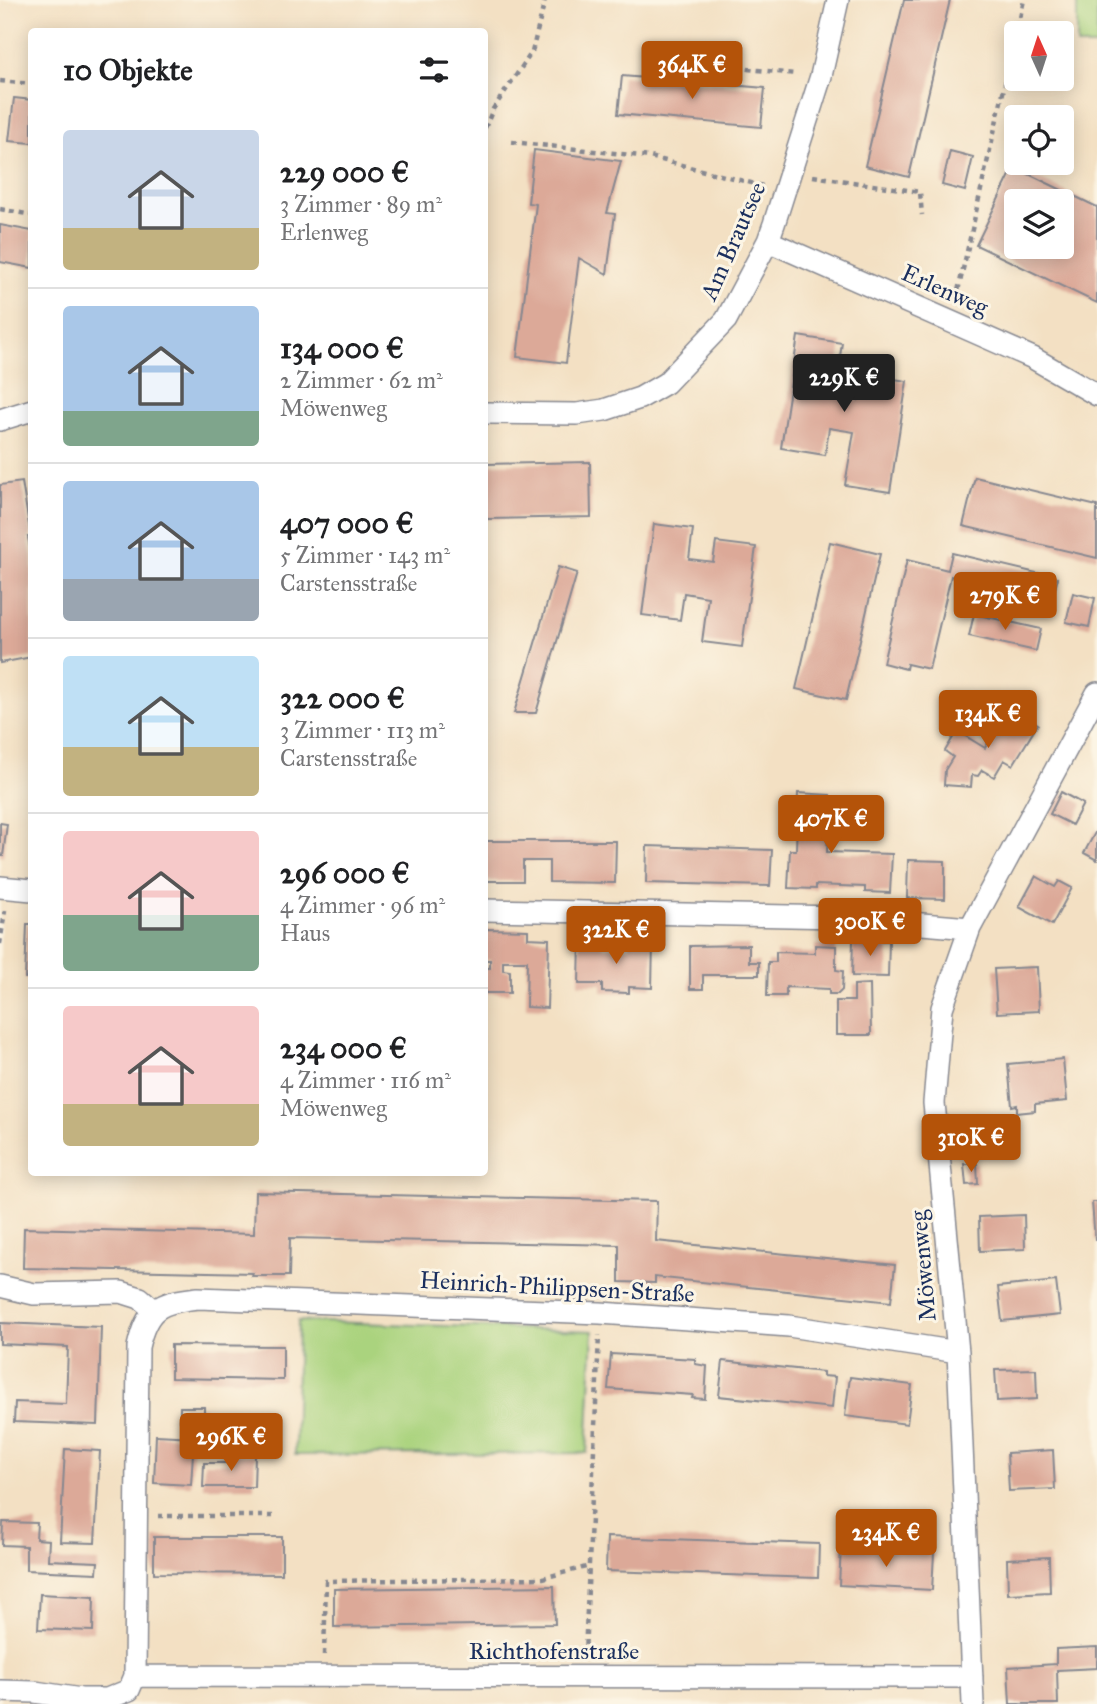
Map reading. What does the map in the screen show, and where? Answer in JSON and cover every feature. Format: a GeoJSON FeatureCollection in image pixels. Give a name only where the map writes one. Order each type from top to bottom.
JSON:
{"type":"FeatureCollection","features":[{"type":"Feature","properties":{"kind":"street","name":"Am Brautsee"},"geometry":{"type":"LineString","coordinates":[[488,413],[578,414],[604,410],[640,398],[666,383],[726,320],[768,241],[785,194],[821,76],[838,0]]}},
{"type":"Feature","properties":{"kind":"street","name":"Erlenweg"},"geometry":{"type":"LineString","coordinates":[[768,241],[1033,358],[1097,395]]}},
{"type":"Feature","properties":{"kind":"street"},"geometry":{"type":"LineString","coordinates":[[0,420],[28,411]]}},
{"type":"Feature","properties":{"kind":"street","name":"Möwenweg"},"geometry":{"type":"LineString","coordinates":[[973,1704],[958,1352],[933,1103],[942,1008],[970,928],[1097,694]]}},
{"type":"Feature","properties":{"kind":"street"},"geometry":{"type":"LineString","coordinates":[[5,887],[28,890]]}},
{"type":"Feature","properties":{"kind":"street"},"geometry":{"type":"LineString","coordinates":[[488,910],[838,918],[970,928]]}},
{"type":"Feature","properties":{"kind":"street"},"geometry":{"type":"LineString","coordinates":[[0,1286],[34,1294],[121,1292],[140,1298],[155,1311],[144,1324],[138,1348],[135,1676],[129,1690],[107,1699],[0,1691]]}},
{"type":"Feature","properties":{"kind":"street","name":"Heinrich-Philippsen-Straße"},"geometry":{"type":"LineString","coordinates":[[155,1311],[173,1300],[198,1298],[600,1313],[789,1326],[958,1352]]}},
{"type":"Feature","properties":{"kind":"street","name":"Richthofenstraße"},"geometry":{"type":"LineString","coordinates":[[135,1676],[972,1677]]}},
{"type":"Feature","properties":{"kind":"path"},"geometry":{"type":"LineString","coordinates":[[488,121],[532,52],[545,0]]}},
{"type":"Feature","properties":{"kind":"path"},"geometry":{"type":"LineString","coordinates":[[951,321],[1024,0]]}},
{"type":"Feature","properties":{"kind":"path"},"geometry":{"type":"LineString","coordinates":[[668,61],[821,76]]}},
{"type":"Feature","properties":{"kind":"path"},"geometry":{"type":"LineString","coordinates":[[0,81],[28,84]]}},
{"type":"Feature","properties":{"kind":"path"},"geometry":{"type":"LineString","coordinates":[[513,142],[650,158],[785,194]]}},
{"type":"Feature","properties":{"kind":"path"},"geometry":{"type":"LineString","coordinates":[[791,173],[920,192],[922,215]]}},
{"type":"Feature","properties":{"kind":"path"},"geometry":{"type":"LineString","coordinates":[[0,209],[28,214]]}},
{"type":"Feature","properties":{"kind":"path"},"geometry":{"type":"LineString","coordinates":[[0,944],[5,887]]}},
{"type":"Feature","properties":{"kind":"path"},"geometry":{"type":"LineString","coordinates":[[584,1677],[600,1313]]}},
{"type":"Feature","properties":{"kind":"path"},"geometry":{"type":"LineString","coordinates":[[136,1516],[275,1516]]}},
{"type":"Feature","properties":{"kind":"path"},"geometry":{"type":"LineString","coordinates":[[323,1677],[326,1581],[543,1578],[590,1566]]}},
{"type":"Feature","properties":{"kind":"green space"},"geometry":{"type":"Polygon","coordinates":[[[1077,0],[1097,0],[1097,46],[1077,46],[1077,0]]]}},
{"type":"Feature","properties":{"kind":"green space"},"geometry":{"type":"Polygon","coordinates":[[[298,1321],[593,1331],[587,1453],[295,1455],[298,1321]]]}},
{"type":"Feature","properties":{"kind":"building"},"geometry":{"type":"Polygon","coordinates":[[[904,0],[950,0],[909,177],[865,166],[904,0]]]}},
{"type":"Feature","properties":{"kind":"building"},"geometry":{"type":"Polygon","coordinates":[[[622,76],[765,88],[761,127],[618,114],[622,76]]]}},
{"type":"Feature","properties":{"kind":"building"},"geometry":{"type":"Polygon","coordinates":[[[14,98],[28,100],[28,143],[9,141],[14,98]]]}},
{"type":"Feature","properties":{"kind":"building"},"geometry":{"type":"Polygon","coordinates":[[[534,150],[621,161],[607,213],[615,214],[607,274],[579,258],[566,363],[517,357],[536,204],[528,203],[534,150]]]}},
{"type":"Feature","properties":{"kind":"building"},"geometry":{"type":"Polygon","coordinates":[[[950,151],[973,157],[965,191],[942,185],[950,151]]]}},
{"type":"Feature","properties":{"kind":"building"},"geometry":{"type":"Polygon","coordinates":[[[1010,175],[1031,175],[1060,189],[1004,189],[1004,258],[976,245],[1010,175]]]}},
{"type":"Feature","properties":{"kind":"building"},"geometry":{"type":"Polygon","coordinates":[[[1074,196],[1097,207],[1097,303],[1005,259],[1074,259],[1074,196]]]}},
{"type":"Feature","properties":{"kind":"building"},"geometry":{"type":"Polygon","coordinates":[[[0,225],[28,230],[28,267],[0,262],[0,225]]]}},
{"type":"Feature","properties":{"kind":"building"},"geometry":{"type":"Polygon","coordinates":[[[798,336],[842,343],[834,396],[858,400],[862,374],[907,381],[890,492],[845,485],[854,432],[829,428],[825,455],[781,448],[798,336]]]}},
{"type":"Feature","properties":{"kind":"building"},"geometry":{"type":"Polygon","coordinates":[[[590,462],[591,517],[488,519],[488,464],[590,462]]]}},
{"type":"Feature","properties":{"kind":"building"},"geometry":{"type":"Polygon","coordinates":[[[975,477],[1097,506],[1097,558],[963,526],[975,477]]]}},
{"type":"Feature","properties":{"kind":"building"},"geometry":{"type":"Polygon","coordinates":[[[22,482],[28,519],[28,658],[0,663],[0,485],[22,482]]]}},
{"type":"Feature","properties":{"kind":"building"},"geometry":{"type":"Polygon","coordinates":[[[654,524],[693,529],[689,559],[713,562],[716,542],[756,547],[742,647],[702,642],[708,597],[684,593],[680,620],[642,615],[654,524]]]}},
{"type":"Feature","properties":{"kind":"building"},"geometry":{"type":"Polygon","coordinates":[[[830,542],[880,554],[846,700],[796,689],[830,542]]]}},
{"type":"Feature","properties":{"kind":"building"},"geometry":{"type":"Polygon","coordinates":[[[952,553],[1058,578],[1052,599],[951,576],[929,669],[907,664],[906,669],[883,663],[907,560],[948,570],[952,553]]]}},
{"type":"Feature","properties":{"kind":"building"},"geometry":{"type":"Polygon","coordinates":[[[558,567],[577,573],[536,713],[514,713],[558,567]]]}},
{"type":"Feature","properties":{"kind":"building"},"geometry":{"type":"Polygon","coordinates":[[[1073,593],[1095,598],[1089,627],[1066,622],[1073,593]]]}},
{"type":"Feature","properties":{"kind":"building"},"geometry":{"type":"Polygon","coordinates":[[[974,614],[1041,629],[1036,651],[969,636],[974,614]]]}},
{"type":"Feature","properties":{"kind":"building"},"geometry":{"type":"Polygon","coordinates":[[[1010,707],[1038,724],[1013,765],[1004,760],[994,777],[982,770],[978,776],[972,775],[971,787],[944,785],[945,770],[953,757],[945,751],[957,731],[985,748],[1010,707]]]}},
{"type":"Feature","properties":{"kind":"building"},"geometry":{"type":"Polygon","coordinates":[[[1061,792],[1083,804],[1072,825],[1050,814],[1061,792]]]}},
{"type":"Feature","properties":{"kind":"building"},"geometry":{"type":"Polygon","coordinates":[[[798,793],[830,795],[827,852],[892,854],[890,893],[865,892],[865,887],[816,885],[816,889],[788,888],[790,850],[796,850],[798,793]]]}},
{"type":"Feature","properties":{"kind":"building"},"geometry":{"type":"Polygon","coordinates":[[[0,823],[7,824],[3,856],[0,856],[0,823]]]}},
{"type":"Feature","properties":{"kind":"building"},"geometry":{"type":"Polygon","coordinates":[[[1097,829],[1097,860],[1084,853],[1097,829]]]}},
{"type":"Feature","properties":{"kind":"building"},"geometry":{"type":"Polygon","coordinates":[[[488,841],[616,841],[615,883],[549,882],[549,861],[523,861],[523,881],[488,881],[488,841]]]}},
{"type":"Feature","properties":{"kind":"building"},"geometry":{"type":"Polygon","coordinates":[[[647,846],[772,850],[770,886],[646,883],[647,846]]]}},
{"type":"Feature","properties":{"kind":"building"},"geometry":{"type":"Polygon","coordinates":[[[908,860],[945,861],[945,899],[907,898],[908,860]]]}},
{"type":"Feature","properties":{"kind":"building"},"geometry":{"type":"Polygon","coordinates":[[[1036,876],[1055,887],[1059,881],[1072,888],[1052,925],[1019,907],[1036,876]]]}},
{"type":"Feature","properties":{"kind":"building"},"geometry":{"type":"Polygon","coordinates":[[[27,924],[28,924],[28,978],[25,978],[27,924]]]}},
{"type":"Feature","properties":{"kind":"building"},"geometry":{"type":"Polygon","coordinates":[[[488,929],[528,930],[528,938],[549,939],[547,1008],[526,1007],[527,961],[503,961],[503,970],[510,971],[510,993],[488,993],[488,929]]]}},
{"type":"Feature","properties":{"kind":"building"},"geometry":{"type":"Polygon","coordinates":[[[580,940],[604,940],[603,947],[630,947],[630,941],[653,941],[652,988],[629,987],[629,993],[602,992],[602,984],[579,984],[580,940]]]}},
{"type":"Feature","properties":{"kind":"building"},"geometry":{"type":"Polygon","coordinates":[[[853,940],[889,941],[888,977],[852,976],[853,940]]]}},
{"type":"Feature","properties":{"kind":"building"},"geometry":{"type":"Polygon","coordinates":[[[749,945],[749,962],[759,962],[759,975],[703,975],[703,989],[690,989],[690,946],[749,945]]]}},
{"type":"Feature","properties":{"kind":"building"},"geometry":{"type":"Polygon","coordinates":[[[815,945],[836,946],[836,970],[843,971],[842,990],[838,994],[829,994],[829,989],[786,987],[786,996],[767,996],[768,962],[776,962],[776,952],[815,953],[815,945]]]}},
{"type":"Feature","properties":{"kind":"building"},"geometry":{"type":"Polygon","coordinates":[[[1037,967],[1039,1011],[997,1013],[994,969],[1037,967]]]}},
{"type":"Feature","properties":{"kind":"building"},"geometry":{"type":"Polygon","coordinates":[[[870,984],[871,1035],[836,1035],[836,1001],[854,1001],[854,985],[870,984]]]}},
{"type":"Feature","properties":{"kind":"building"},"geometry":{"type":"Polygon","coordinates":[[[1063,1059],[1067,1101],[1035,1104],[1035,1111],[1017,1113],[1017,1105],[1012,1106],[1008,1064],[1063,1059]]]}},
{"type":"Feature","properties":{"kind":"building"},"geometry":{"type":"Polygon","coordinates":[[[964,1164],[977,1164],[978,1184],[966,1185],[964,1164]]]}},
{"type":"Feature","properties":{"kind":"building"},"geometry":{"type":"Polygon","coordinates":[[[255,1192],[657,1201],[656,1241],[895,1265],[891,1302],[655,1277],[655,1283],[619,1282],[619,1245],[290,1238],[289,1276],[23,1268],[24,1228],[254,1234],[255,1192]]]}},
{"type":"Feature","properties":{"kind":"building"},"geometry":{"type":"Polygon","coordinates":[[[1092,1202],[1097,1202],[1097,1240],[1095,1240],[1092,1202]]]}},
{"type":"Feature","properties":{"kind":"building"},"geometry":{"type":"Polygon","coordinates":[[[1024,1215],[1025,1249],[980,1251],[979,1217],[1024,1215]]]}},
{"type":"Feature","properties":{"kind":"building"},"geometry":{"type":"Polygon","coordinates":[[[1056,1281],[1060,1315],[1002,1321],[998,1287],[1056,1281]]]}},
{"type":"Feature","properties":{"kind":"building"},"geometry":{"type":"Polygon","coordinates":[[[0,1323],[101,1327],[98,1425],[14,1422],[15,1402],[66,1404],[68,1347],[0,1344],[0,1323]]]}},
{"type":"Feature","properties":{"kind":"building"},"geometry":{"type":"Polygon","coordinates":[[[171,1345],[283,1346],[283,1380],[171,1378],[171,1345]]]}},
{"type":"Feature","properties":{"kind":"building"},"geometry":{"type":"Polygon","coordinates":[[[611,1354],[695,1359],[695,1364],[707,1366],[705,1399],[692,1398],[693,1395],[608,1389],[611,1354]]]}},
{"type":"Feature","properties":{"kind":"building"},"geometry":{"type":"Polygon","coordinates":[[[723,1361],[823,1372],[823,1376],[835,1377],[832,1408],[719,1396],[723,1361]]]}},
{"type":"Feature","properties":{"kind":"building"},"geometry":{"type":"Polygon","coordinates":[[[1036,1369],[1037,1399],[997,1401],[995,1370],[1036,1369]]]}},
{"type":"Feature","properties":{"kind":"building"},"geometry":{"type":"Polygon","coordinates":[[[850,1377],[912,1385],[907,1424],[845,1416],[850,1377]]]}},
{"type":"Feature","properties":{"kind":"building"},"geometry":{"type":"Polygon","coordinates":[[[180,1407],[204,1407],[204,1421],[180,1421],[180,1407]]]}},
{"type":"Feature","properties":{"kind":"building"},"geometry":{"type":"Polygon","coordinates":[[[156,1435],[194,1437],[191,1485],[154,1483],[156,1435]]]}},
{"type":"Feature","properties":{"kind":"building"},"geometry":{"type":"Polygon","coordinates":[[[65,1449],[100,1451],[95,1543],[60,1542],[65,1449]]]}},
{"type":"Feature","properties":{"kind":"building"},"geometry":{"type":"Polygon","coordinates":[[[1053,1450],[1055,1489],[1009,1491],[1007,1453],[1053,1450]]]}},
{"type":"Feature","properties":{"kind":"building"},"geometry":{"type":"Polygon","coordinates":[[[230,1455],[255,1455],[254,1487],[203,1487],[204,1463],[230,1463],[230,1455]]]}},
{"type":"Feature","properties":{"kind":"building"},"geometry":{"type":"Polygon","coordinates":[[[3,1522],[37,1523],[36,1539],[49,1540],[48,1560],[98,1562],[97,1573],[26,1570],[26,1546],[2,1545],[3,1522]]]}},
{"type":"Feature","properties":{"kind":"building"},"geometry":{"type":"Polygon","coordinates":[[[154,1537],[282,1537],[282,1574],[154,1573],[154,1537]]]}},
{"type":"Feature","properties":{"kind":"building"},"geometry":{"type":"Polygon","coordinates":[[[607,1537],[819,1544],[818,1578],[606,1571],[607,1537]]]}},
{"type":"Feature","properties":{"kind":"building"},"geometry":{"type":"Polygon","coordinates":[[[841,1547],[934,1553],[932,1590],[839,1585],[841,1547]]]}},
{"type":"Feature","properties":{"kind":"building"},"geometry":{"type":"Polygon","coordinates":[[[1049,1557],[1050,1592],[1008,1594],[1007,1559],[1049,1557]]]}},
{"type":"Feature","properties":{"kind":"building"},"geometry":{"type":"Polygon","coordinates":[[[554,1586],[555,1624],[334,1627],[334,1589],[554,1586]]]}},
{"type":"Feature","properties":{"kind":"building"},"geometry":{"type":"Polygon","coordinates":[[[40,1594],[94,1597],[93,1631],[38,1629],[40,1594]]]}},
{"type":"Feature","properties":{"kind":"building"},"geometry":{"type":"Polygon","coordinates":[[[1097,1647],[1097,1668],[1057,1670],[1058,1704],[1010,1704],[1008,1667],[1056,1664],[1056,1649],[1097,1647]]]}}]}
